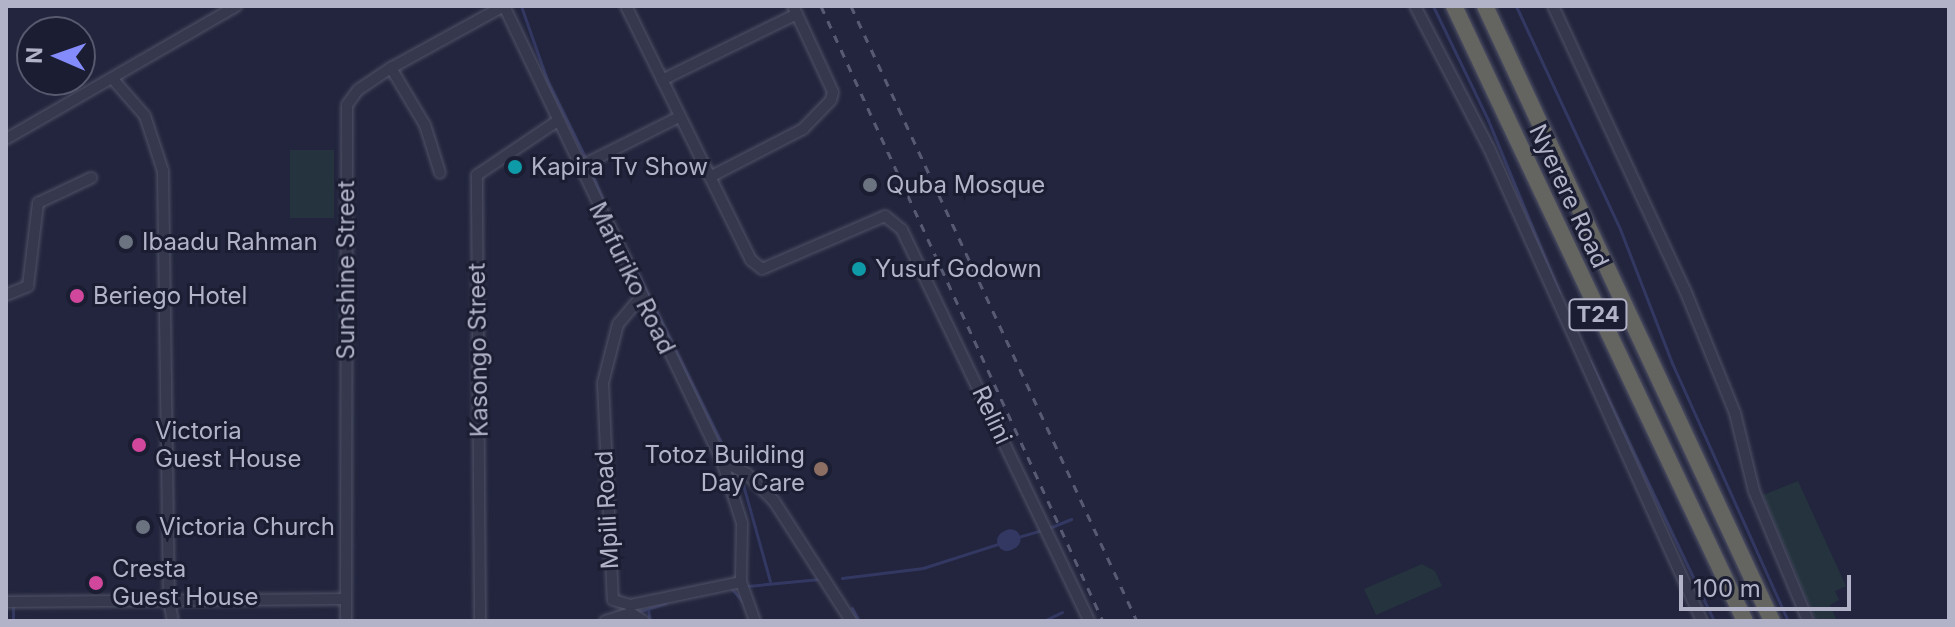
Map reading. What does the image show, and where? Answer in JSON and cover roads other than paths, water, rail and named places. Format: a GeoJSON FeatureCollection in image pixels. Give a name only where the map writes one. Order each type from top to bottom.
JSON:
{"type":"FeatureCollection","features":[{"type":"Feature","properties":{"kind":"highway","name":"Nyerere Road"},"geometry":{"type":"LineString","coordinates":[[1454,6],[1745,621]]}},
{"type":"Feature","properties":{"kind":"highway","name":"Nyerere Road"},"geometry":{"type":"LineString","coordinates":[[1485,6],[1772,621]]}},
{"type":"Feature","properties":{"kind":"street"},"geometry":{"type":"LineString","coordinates":[[6,139],[236,6]]}},
{"type":"Feature","properties":{"kind":"street","name":"Sunshine Street"},"geometry":{"type":"LineString","coordinates":[[346,621],[343,599],[347,105],[358,90],[391,68],[504,6]]}},
{"type":"Feature","properties":{"kind":"street","name":"Mafuriko Road"},"geometry":{"type":"LineString","coordinates":[[504,6],[640,298],[722,461],[742,523],[741,584]]}},
{"type":"Feature","properties":{"kind":"street"},"geometry":{"type":"LineString","coordinates":[[626,6],[679,117],[710,177],[803,129],[833,92],[795,10],[662,80]]}},
{"type":"Feature","properties":{"kind":"street"},"geometry":{"type":"LineString","coordinates":[[1415,6],[1489,148],[1702,621]]}},
{"type":"Feature","properties":{"kind":"street"},"geometry":{"type":"LineString","coordinates":[[1553,6],[1685,290],[1735,413],[1754,491],[1808,621]]}},
{"type":"Feature","properties":{"kind":"street"},"geometry":{"type":"LineString","coordinates":[[391,68],[425,125],[440,173]]}},
{"type":"Feature","properties":{"kind":"street"},"geometry":{"type":"LineString","coordinates":[[112,78],[145,116],[163,171],[168,228],[169,601],[173,621]]}},
{"type":"Feature","properties":{"kind":"street"},"geometry":{"type":"LineString","coordinates":[[579,167],[679,117]]}},
{"type":"Feature","properties":{"kind":"street","name":"Kasongo Street"},"geometry":{"type":"LineString","coordinates":[[480,621],[477,175],[556,122]]}},
{"type":"Feature","properties":{"kind":"street","name":"Relini"},"geometry":{"type":"LineString","coordinates":[[710,177],[751,260],[762,269],[885,216],[902,230],[1089,621]]}},
{"type":"Feature","properties":{"kind":"street"},"geometry":{"type":"LineString","coordinates":[[6,295],[28,286],[38,203],[91,178]]}},
{"type":"Feature","properties":{"kind":"street","name":"Mpili Road"},"geometry":{"type":"LineString","coordinates":[[640,298],[618,324],[603,383],[613,600],[631,605],[741,584]]}},
{"type":"Feature","properties":{"kind":"street"},"geometry":{"type":"LineString","coordinates":[[722,461],[747,474],[774,501],[851,621]]}},
{"type":"Feature","properties":{"kind":"street"},"geometry":{"type":"LineString","coordinates":[[741,584],[754,617]]}},
{"type":"Feature","properties":{"kind":"street"},"geometry":{"type":"LineString","coordinates":[[6,602],[343,599]]}},
{"type":"Feature","properties":{"kind":"street"},"geometry":{"type":"LineString","coordinates":[[605,621],[631,613],[644,621]]}},
{"type":"Feature","properties":{"kind":"waterway"},"geometry":{"type":"LineString","coordinates":[[521,6],[547,80],[586,159]]}},
{"type":"Feature","properties":{"kind":"waterway"},"geometry":{"type":"LineString","coordinates":[[1433,6],[1488,120],[1559,292]]}},
{"type":"Feature","properties":{"kind":"waterway"},"geometry":{"type":"LineString","coordinates":[[1516,6],[1620,229],[1672,363],[1788,621]]}},
{"type":"Feature","properties":{"kind":"waterway"},"geometry":{"type":"LineString","coordinates":[[589,166],[604,203]]}},
{"type":"Feature","properties":{"kind":"waterway"},"geometry":{"type":"LineString","coordinates":[[626,250],[722,444]]}},
{"type":"Feature","properties":{"kind":"waterway"},"geometry":{"type":"LineString","coordinates":[[1590,361],[1714,621]]}},
{"type":"Feature","properties":{"kind":"waterway"},"geometry":{"type":"LineString","coordinates":[[742,481],[770,581]]}},
{"type":"Feature","properties":{"kind":"waterway"},"geometry":{"type":"LineString","coordinates":[[1049,528],[1071,519]]}},
{"type":"Feature","properties":{"kind":"waterway"},"geometry":{"type":"LineString","coordinates":[[1011,539],[1042,530]]}},
{"type":"Feature","properties":{"kind":"waterway"},"geometry":{"type":"LineString","coordinates":[[1007,541],[1011,539]]}},
{"type":"Feature","properties":{"kind":"waterway"},"geometry":{"type":"LineString","coordinates":[[842,578],[923,568],[1007,541]]}},
{"type":"Feature","properties":{"kind":"waterway"},"geometry":{"type":"LineString","coordinates":[[747,586],[820,579]]}},
{"type":"Feature","properties":{"kind":"waterway"},"geometry":{"type":"LineString","coordinates":[[731,588],[744,603]]}},
{"type":"Feature","properties":{"kind":"waterway"},"geometry":{"type":"LineString","coordinates":[[637,612],[666,603]]}},
{"type":"Feature","properties":{"kind":"waterway"},"geometry":{"type":"LineString","coordinates":[[13,605],[13,619]]}},
{"type":"Feature","properties":{"kind":"waterway"},"geometry":{"type":"LineString","coordinates":[[852,608],[859,621]]}},
{"type":"Feature","properties":{"kind":"waterway"},"geometry":{"type":"LineString","coordinates":[[648,609],[650,621]]}},
{"type":"Feature","properties":{"kind":"waterway"},"geometry":{"type":"LineString","coordinates":[[1043,621],[1062,612]]}},
{"type":"Feature","properties":{"kind":"railway"},"geometry":{"type":"LineString","coordinates":[[821,6],[1103,621]]}},
{"type":"Feature","properties":{"kind":"railway"},"geometry":{"type":"LineString","coordinates":[[851,6],[1137,621]]}},
{"type":"Feature","properties":{"kind":"place","name":"Kapira Tv Show"},"geometry":{"type":"Point","coordinates":[515,167]}},
{"type":"Feature","properties":{"kind":"place","name":"Quba Mosque"},"geometry":{"type":"Point","coordinates":[870,185]}},
{"type":"Feature","properties":{"kind":"place","name":"Ibaadu Rahman"},"geometry":{"type":"Point","coordinates":[126,242]}},
{"type":"Feature","properties":{"kind":"place","name":"Yusuf Godown"},"geometry":{"type":"Point","coordinates":[859,269]}},
{"type":"Feature","properties":{"kind":"place","name":"Beriego Hotel"},"geometry":{"type":"Point","coordinates":[77,296]}},
{"type":"Feature","properties":{"kind":"place","name":"Victoria Guest House"},"geometry":{"type":"Point","coordinates":[139,445]}},
{"type":"Feature","properties":{"kind":"place","name":"Totoz Building Day Care"},"geometry":{"type":"Point","coordinates":[821,469]}},
{"type":"Feature","properties":{"kind":"place","name":"Victoria Church"},"geometry":{"type":"Point","coordinates":[143,527]}},
{"type":"Feature","properties":{"kind":"place","name":"Cresta Guest House"},"geometry":{"type":"Point","coordinates":[96,583]}}]}
